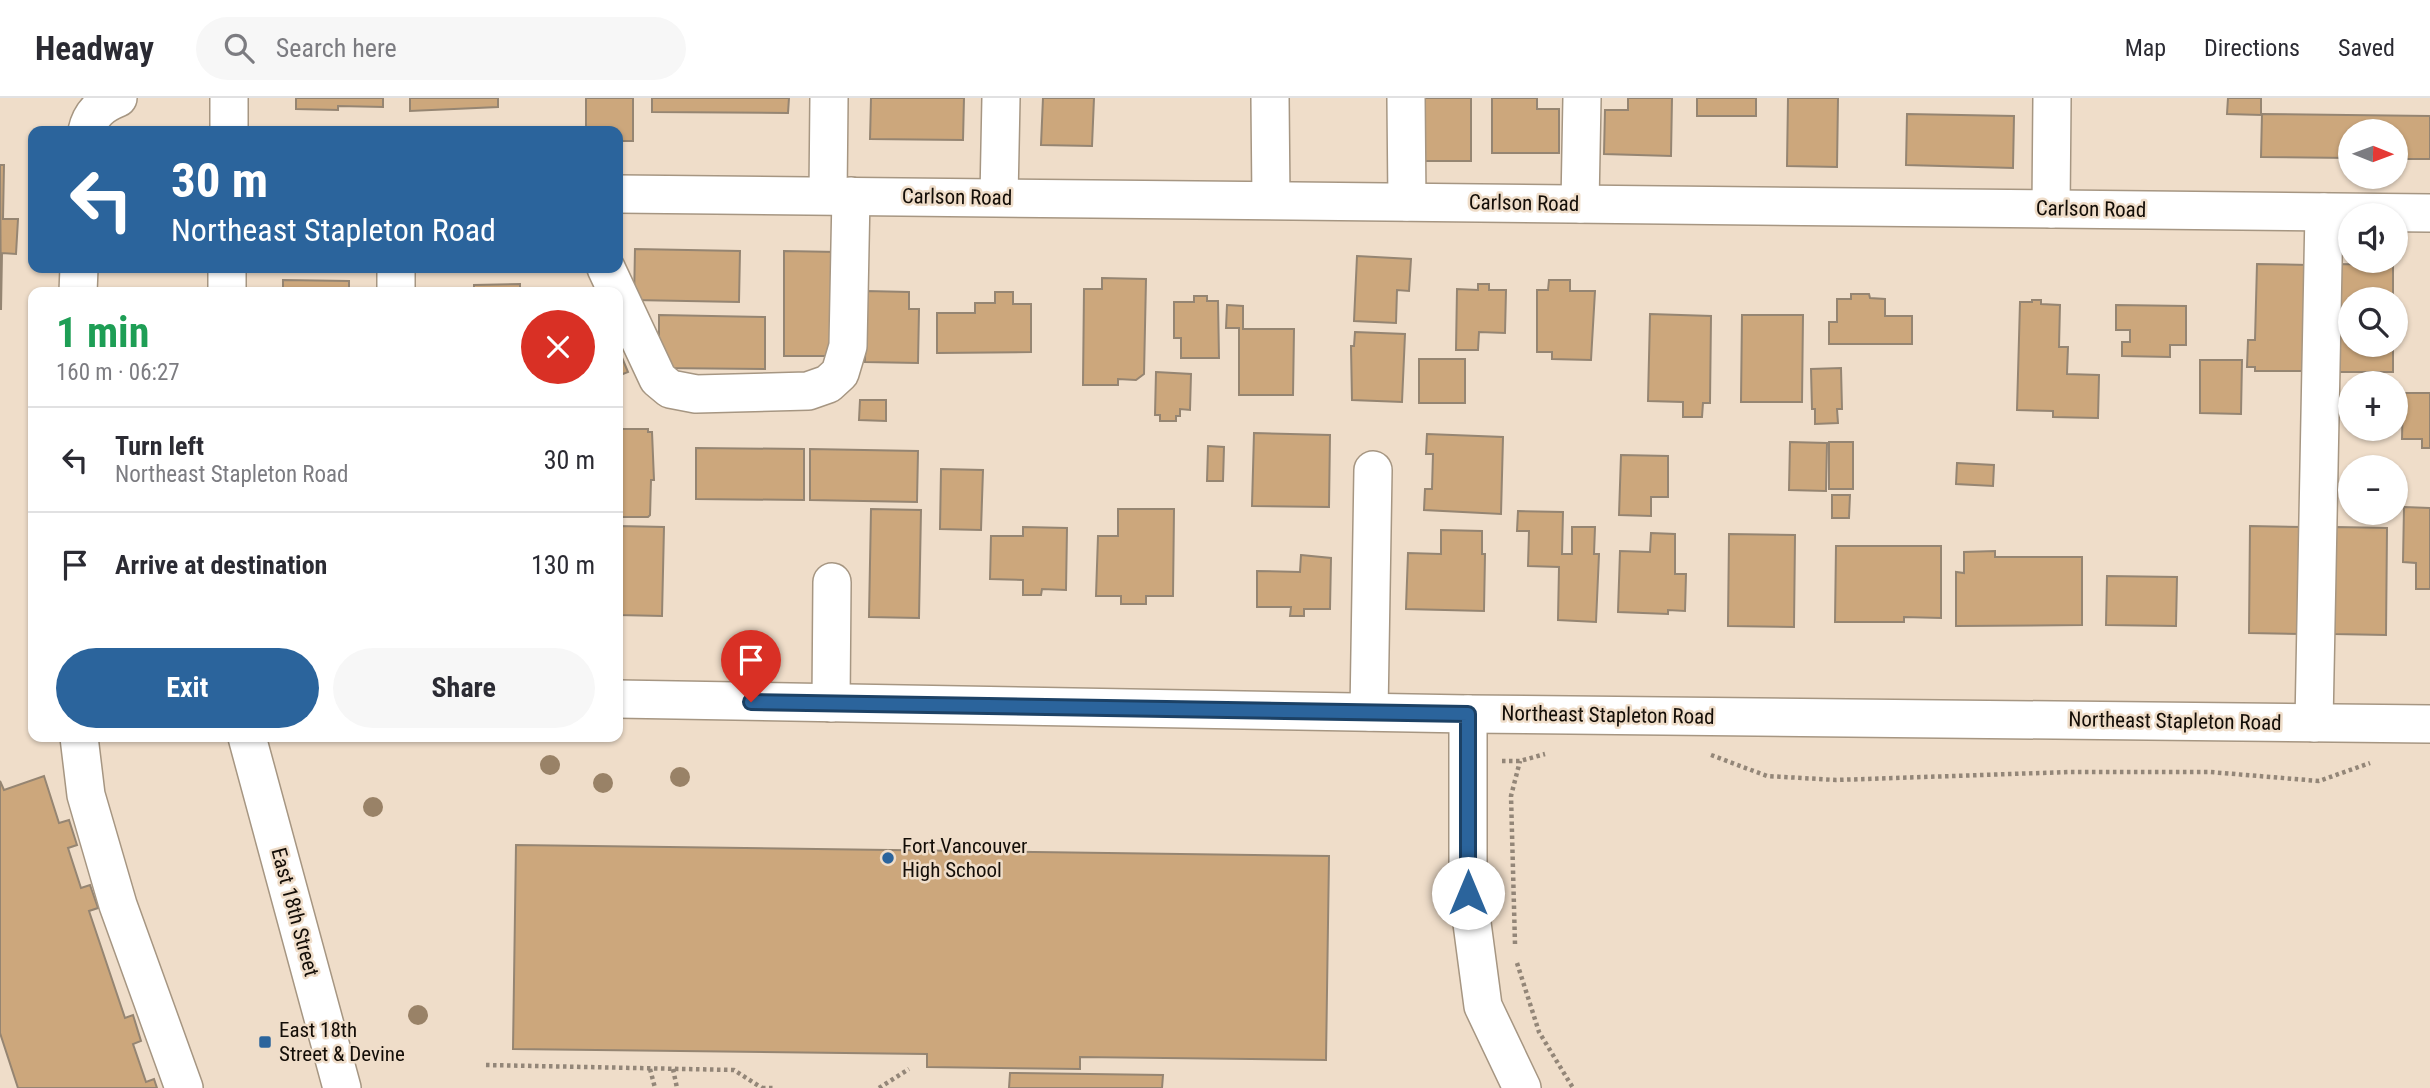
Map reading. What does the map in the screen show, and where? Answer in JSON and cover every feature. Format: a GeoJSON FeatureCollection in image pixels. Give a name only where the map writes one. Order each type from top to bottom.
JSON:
{"type":"FeatureCollection","features":[{"type":"Feature","properties":{"kind":"street"},"geometry":{"type":"LineString","coordinates":[[88,126],[99,107],[118,98]]}},
{"type":"Feature","properties":{"kind":"street"},"geometry":{"type":"LineString","coordinates":[[229,98],[229,126]]}},
{"type":"Feature","properties":{"kind":"street"},"geometry":{"type":"LineString","coordinates":[[623,304],[658,379],[670,389],[696,394],[808,391],[828,384],[840,373],[848,346],[840,195],[829,98]]}},
{"type":"Feature","properties":{"kind":"street"},"geometry":{"type":"LineString","coordinates":[[999,197],[1001,98]]}},
{"type":"Feature","properties":{"kind":"street"},"geometry":{"type":"LineString","coordinates":[[1270,98],[1271,200]]}},
{"type":"Feature","properties":{"kind":"street"},"geometry":{"type":"LineString","coordinates":[[1406,98],[1407,202]]}},
{"type":"Feature","properties":{"kind":"street"},"geometry":{"type":"LineString","coordinates":[[1580,204],[1582,98]]}},
{"type":"Feature","properties":{"kind":"street"},"geometry":{"type":"LineString","coordinates":[[2051,209],[2052,98]]}},
{"type":"Feature","properties":{"kind":"street","name":"Carlson Road"},"geometry":{"type":"LineString","coordinates":[[623,194],[2430,213]]}},
{"type":"Feature","properties":{"kind":"street"},"geometry":{"type":"LineString","coordinates":[[2314,723],[2324,212]]}},
{"type":"Feature","properties":{"kind":"street"},"geometry":{"type":"LineString","coordinates":[[1369,712],[1373,470]]}},
{"type":"Feature","properties":{"kind":"street"},"geometry":{"type":"LineString","coordinates":[[831,703],[832,582]]}},
{"type":"Feature","properties":{"kind":"street","name":"Northeast Stapleton Road"},"geometry":{"type":"LineString","coordinates":[[623,699],[1468,714],[2430,724]]}},
{"type":"Feature","properties":{"kind":"street"},"geometry":{"type":"LineString","coordinates":[[1468,714],[1468,893],[1483,1006],[1522,1088]]}},
{"type":"Feature","properties":{"kind":"street"},"geometry":{"type":"LineString","coordinates":[[80,742],[86,795],[118,905],[184,1088]]}},
{"type":"Feature","properties":{"kind":"street","name":"East 18th Street"},"geometry":{"type":"LineString","coordinates":[[248,742],[342,1088]]}},
{"type":"Feature","properties":{"kind":"path"},"geometry":{"type":"LineString","coordinates":[[1554,752],[1520,761],[1511,796],[1515,956],[1539,1032],[1573,1088]]}},
{"type":"Feature","properties":{"kind":"path"},"geometry":{"type":"LineString","coordinates":[[1705,753],[1767,776],[1836,780],[2069,772],[2210,772],[2319,781],[2365,763],[2378,762]]}},
{"type":"Feature","properties":{"kind":"path"},"geometry":{"type":"LineString","coordinates":[[486,1065],[734,1070],[762,1088],[775,1088]]}},
{"type":"Feature","properties":{"kind":"path"},"geometry":{"type":"LineString","coordinates":[[650,1068],[655,1088]]}},
{"type":"Feature","properties":{"kind":"path"},"geometry":{"type":"LineString","coordinates":[[673,1069],[677,1088]]}},
{"type":"Feature","properties":{"kind":"path"},"geometry":{"type":"LineString","coordinates":[[879,1088],[909,1069]]}},
{"type":"Feature","properties":{"kind":"building"},"geometry":{"type":"Polygon","coordinates":[[[296,98],[383,98],[383,107],[296,109],[296,98]]]}},
{"type":"Feature","properties":{"kind":"building"},"geometry":{"type":"Polygon","coordinates":[[[410,98],[498,98],[498,107],[410,111],[410,98]]]}},
{"type":"Feature","properties":{"kind":"building"},"geometry":{"type":"Polygon","coordinates":[[[586,98],[633,98],[633,141],[623,141],[623,126],[586,126],[586,98]]]}},
{"type":"Feature","properties":{"kind":"building"},"geometry":{"type":"Polygon","coordinates":[[[652,98],[789,98],[788,113],[652,112],[652,98]]]}},
{"type":"Feature","properties":{"kind":"building"},"geometry":{"type":"Polygon","coordinates":[[[871,98],[964,98],[963,140],[870,139],[871,98]]]}},
{"type":"Feature","properties":{"kind":"building"},"geometry":{"type":"Polygon","coordinates":[[[1043,98],[1094,98],[1092,146],[1041,145],[1043,98]]]}},
{"type":"Feature","properties":{"kind":"building"},"geometry":{"type":"Polygon","coordinates":[[[1417,98],[1471,98],[1471,161],[1419,161],[1417,98]]]}},
{"type":"Feature","properties":{"kind":"building"},"geometry":{"type":"Polygon","coordinates":[[[1492,98],[1537,98],[1537,109],[1559,109],[1559,153],[1492,153],[1492,98]]]}},
{"type":"Feature","properties":{"kind":"building"},"geometry":{"type":"Polygon","coordinates":[[[1628,98],[1672,98],[1671,156],[1604,154],[1605,110],[1628,110],[1628,98]]]}},
{"type":"Feature","properties":{"kind":"building"},"geometry":{"type":"Polygon","coordinates":[[[1697,98],[1756,98],[1756,116],[1697,116],[1697,98]]]}},
{"type":"Feature","properties":{"kind":"building"},"geometry":{"type":"Polygon","coordinates":[[[1788,98],[1838,98],[1837,167],[1787,166],[1788,98]]]}},
{"type":"Feature","properties":{"kind":"building"},"geometry":{"type":"Polygon","coordinates":[[[2228,98],[2261,98],[2261,115],[2227,114],[2228,98]]]}},
{"type":"Feature","properties":{"kind":"building"},"geometry":{"type":"Polygon","coordinates":[[[1907,114],[2014,116],[2013,168],[1906,165],[1907,114]]]}},
{"type":"Feature","properties":{"kind":"building"},"geometry":{"type":"Polygon","coordinates":[[[2262,114],[2430,116],[2430,159],[2408,159],[2408,119],[2338,119],[2338,158],[2261,157],[2262,114]]]}},
{"type":"Feature","properties":{"kind":"building"},"geometry":{"type":"Polygon","coordinates":[[[0,165],[4,165],[3,219],[18,219],[16,254],[2,253],[1,310],[0,165]]]}},
{"type":"Feature","properties":{"kind":"building"},"geometry":{"type":"Polygon","coordinates":[[[635,249],[740,251],[739,302],[634,300],[635,249]]]}},
{"type":"Feature","properties":{"kind":"building"},"geometry":{"type":"Polygon","coordinates":[[[784,251],[837,252],[836,356],[784,356],[784,251]]]}},
{"type":"Feature","properties":{"kind":"building"},"geometry":{"type":"Polygon","coordinates":[[[1357,256],[1411,259],[1409,291],[1397,290],[1396,323],[1354,321],[1357,256]]]}},
{"type":"Feature","properties":{"kind":"building"},"geometry":{"type":"Polygon","coordinates":[[[2257,264],[2308,265],[2306,371],[2255,371],[2255,367],[2247,367],[2248,340],[2255,340],[2257,264]]]}},
{"type":"Feature","properties":{"kind":"building"},"geometry":{"type":"Polygon","coordinates":[[[2335,264],[2338,264],[2338,273],[2393,273],[2393,287],[2338,287],[2338,357],[2393,357],[2393,371],[2334,372],[2335,264]]]}},
{"type":"Feature","properties":{"kind":"building"},"geometry":{"type":"Polygon","coordinates":[[[1102,278],[1146,279],[1144,374],[1136,380],[1118,379],[1118,385],[1083,385],[1084,289],[1102,289],[1102,278]]]}},
{"type":"Feature","properties":{"kind":"building"},"geometry":{"type":"Polygon","coordinates":[[[283,280],[349,281],[349,287],[283,287],[283,280]]]}},
{"type":"Feature","properties":{"kind":"building"},"geometry":{"type":"Polygon","coordinates":[[[1549,280],[1570,280],[1570,291],[1595,291],[1591,360],[1552,359],[1552,352],[1537,352],[1537,290],[1548,290],[1549,280]]]}},
{"type":"Feature","properties":{"kind":"building"},"geometry":{"type":"Polygon","coordinates":[[[520,284],[520,287],[474,287],[520,284]]]}},
{"type":"Feature","properties":{"kind":"building"},"geometry":{"type":"Polygon","coordinates":[[[1478,284],[1489,284],[1489,290],[1506,290],[1505,333],[1479,332],[1478,350],[1456,350],[1457,289],[1478,290],[1478,284]]]}},
{"type":"Feature","properties":{"kind":"building"},"geometry":{"type":"Polygon","coordinates":[[[866,291],[909,292],[909,309],[919,309],[918,363],[865,362],[866,291]]]}},
{"type":"Feature","properties":{"kind":"building"},"geometry":{"type":"Polygon","coordinates":[[[995,292],[1013,292],[1013,304],[1031,304],[1031,352],[937,353],[937,313],[975,313],[975,303],[995,303],[995,292]]]}},
{"type":"Feature","properties":{"kind":"building"},"geometry":{"type":"Polygon","coordinates":[[[1851,294],[1869,294],[1870,298],[1885,299],[1885,316],[1912,316],[1912,344],[1829,344],[1829,322],[1837,322],[1837,299],[1851,299],[1851,294]]]}},
{"type":"Feature","properties":{"kind":"building"},"geometry":{"type":"Polygon","coordinates":[[[1194,296],[1207,296],[1207,301],[1218,301],[1219,358],[1181,358],[1181,338],[1174,338],[1174,302],[1194,302],[1194,296]]]}},
{"type":"Feature","properties":{"kind":"building"},"geometry":{"type":"Polygon","coordinates":[[[2041,300],[2041,304],[2060,305],[2059,347],[2068,347],[2067,374],[2099,375],[2098,418],[2053,417],[2053,411],[2017,410],[2020,302],[2041,300]]]}},
{"type":"Feature","properties":{"kind":"building"},"geometry":{"type":"Polygon","coordinates":[[[1227,305],[1243,306],[1243,329],[1294,329],[1293,395],[1239,395],[1239,328],[1226,328],[1227,305]]]}},
{"type":"Feature","properties":{"kind":"building"},"geometry":{"type":"Polygon","coordinates":[[[2116,305],[2186,306],[2186,345],[2170,345],[2170,357],[2122,356],[2122,342],[2130,342],[2130,330],[2116,330],[2116,305]]]}},
{"type":"Feature","properties":{"kind":"building"},"geometry":{"type":"Polygon","coordinates":[[[1650,314],[1711,316],[1710,403],[1703,403],[1702,417],[1683,417],[1683,402],[1648,401],[1650,314]]]}},
{"type":"Feature","properties":{"kind":"building"},"geometry":{"type":"Polygon","coordinates":[[[659,315],[765,317],[765,369],[659,368],[659,315]]]}},
{"type":"Feature","properties":{"kind":"building"},"geometry":{"type":"Polygon","coordinates":[[[1742,315],[1803,315],[1802,402],[1741,402],[1742,315]]]}},
{"type":"Feature","properties":{"kind":"building"},"geometry":{"type":"Polygon","coordinates":[[[1355,332],[1405,334],[1402,402],[1352,400],[1351,346],[1354,346],[1355,332]]]}},
{"type":"Feature","properties":{"kind":"building"},"geometry":{"type":"Polygon","coordinates":[[[1419,359],[1465,359],[1465,403],[1419,403],[1419,359]]]}},
{"type":"Feature","properties":{"kind":"building"},"geometry":{"type":"Polygon","coordinates":[[[623,360],[628,372],[623,374],[623,360]]]}},
{"type":"Feature","properties":{"kind":"building"},"geometry":{"type":"Polygon","coordinates":[[[2200,360],[2242,360],[2241,414],[2200,413],[2200,360]]]}},
{"type":"Feature","properties":{"kind":"building"},"geometry":{"type":"Polygon","coordinates":[[[1841,368],[1842,409],[1837,409],[1838,423],[1815,424],[1811,369],[1841,368]]]}},
{"type":"Feature","properties":{"kind":"building"},"geometry":{"type":"Polygon","coordinates":[[[1156,372],[1191,374],[1190,410],[1180,409],[1180,416],[1176,416],[1176,421],[1160,421],[1160,415],[1155,415],[1156,372]]]}},
{"type":"Feature","properties":{"kind":"building"},"geometry":{"type":"Polygon","coordinates":[[[2408,393],[2430,393],[2430,448],[2422,448],[2422,439],[2408,439],[2408,393]]]}},
{"type":"Feature","properties":{"kind":"building"},"geometry":{"type":"Polygon","coordinates":[[[860,400],[886,400],[886,421],[859,420],[860,400]]]}},
{"type":"Feature","properties":{"kind":"building"},"geometry":{"type":"Polygon","coordinates":[[[623,429],[648,429],[648,432],[652,432],[654,480],[651,480],[648,517],[623,517],[623,429]]]}},
{"type":"Feature","properties":{"kind":"building"},"geometry":{"type":"Polygon","coordinates":[[[1254,433],[1330,435],[1329,507],[1252,506],[1254,433]]]}},
{"type":"Feature","properties":{"kind":"building"},"geometry":{"type":"Polygon","coordinates":[[[1427,434],[1503,437],[1501,514],[1424,510],[1425,489],[1432,489],[1433,454],[1426,454],[1427,434]]]}},
{"type":"Feature","properties":{"kind":"building"},"geometry":{"type":"Polygon","coordinates":[[[1790,442],[1827,443],[1826,491],[1789,490],[1790,442]]]}},
{"type":"Feature","properties":{"kind":"building"},"geometry":{"type":"Polygon","coordinates":[[[1829,442],[1853,442],[1853,489],[1829,489],[1829,442]]]}},
{"type":"Feature","properties":{"kind":"building"},"geometry":{"type":"Polygon","coordinates":[[[1208,446],[1224,447],[1223,481],[1207,481],[1208,446]]]}},
{"type":"Feature","properties":{"kind":"building"},"geometry":{"type":"Polygon","coordinates":[[[696,448],[804,449],[804,500],[696,499],[696,448]]]}},
{"type":"Feature","properties":{"kind":"building"},"geometry":{"type":"Polygon","coordinates":[[[810,449],[918,451],[917,502],[810,500],[810,449]]]}},
{"type":"Feature","properties":{"kind":"building"},"geometry":{"type":"Polygon","coordinates":[[[1621,455],[1668,456],[1668,497],[1651,497],[1651,516],[1619,515],[1621,455]]]}},
{"type":"Feature","properties":{"kind":"building"},"geometry":{"type":"Polygon","coordinates":[[[1957,463],[1994,465],[1993,486],[1956,484],[1957,463]]]}},
{"type":"Feature","properties":{"kind":"building"},"geometry":{"type":"Polygon","coordinates":[[[941,469],[983,470],[981,530],[940,529],[941,469]]]}},
{"type":"Feature","properties":{"kind":"building"},"geometry":{"type":"Polygon","coordinates":[[[1832,495],[1850,495],[1849,518],[1832,518],[1832,495]]]}},
{"type":"Feature","properties":{"kind":"building"},"geometry":{"type":"Polygon","coordinates":[[[2408,507],[2430,508],[2430,589],[2416,589],[2416,563],[2403,562],[2404,525],[2408,525],[2408,507]]]}},
{"type":"Feature","properties":{"kind":"building"},"geometry":{"type":"Polygon","coordinates":[[[871,509],[921,510],[919,618],[869,617],[871,509]]]}},
{"type":"Feature","properties":{"kind":"building"},"geometry":{"type":"Polygon","coordinates":[[[1118,509],[1174,509],[1173,596],[1146,596],[1146,604],[1121,604],[1121,596],[1096,596],[1098,536],[1118,536],[1118,509]]]}},
{"type":"Feature","properties":{"kind":"building"},"geometry":{"type":"Polygon","coordinates":[[[1518,511],[1563,512],[1562,554],[1572,554],[1572,527],[1595,527],[1594,554],[1599,554],[1596,622],[1558,620],[1559,567],[1528,566],[1529,531],[1517,531],[1518,511]]]}},
{"type":"Feature","properties":{"kind":"building"},"geometry":{"type":"Polygon","coordinates":[[[623,526],[664,527],[662,616],[623,615],[623,526]]]}},
{"type":"Feature","properties":{"kind":"building"},"geometry":{"type":"Polygon","coordinates":[[[2250,526],[2301,527],[2301,634],[2249,633],[2250,526]]]}},
{"type":"Feature","properties":{"kind":"building"},"geometry":{"type":"Polygon","coordinates":[[[1023,527],[1067,528],[1066,590],[1042,589],[1041,595],[1023,595],[1023,580],[990,579],[991,536],[1023,536],[1023,527]]]}},
{"type":"Feature","properties":{"kind":"building"},"geometry":{"type":"Polygon","coordinates":[[[2336,527],[2387,528],[2386,635],[2334,634],[2336,527]]]}},
{"type":"Feature","properties":{"kind":"building"},"geometry":{"type":"Polygon","coordinates":[[[1441,530],[1482,531],[1482,554],[1485,554],[1484,611],[1406,609],[1408,553],[1441,554],[1441,530]]]}},
{"type":"Feature","properties":{"kind":"building"},"geometry":{"type":"Polygon","coordinates":[[[1651,533],[1675,534],[1675,574],[1686,574],[1685,611],[1668,610],[1668,614],[1618,612],[1620,551],[1650,552],[1651,533]]]}},
{"type":"Feature","properties":{"kind":"building"},"geometry":{"type":"Polygon","coordinates":[[[1729,534],[1795,535],[1794,627],[1728,626],[1729,534]]]}},
{"type":"Feature","properties":{"kind":"building"},"geometry":{"type":"Polygon","coordinates":[[[1836,546],[1941,546],[1941,618],[1904,617],[1904,622],[1835,622],[1836,546]]]}},
{"type":"Feature","properties":{"kind":"building"},"geometry":{"type":"Polygon","coordinates":[[[1995,551],[1995,557],[2082,557],[2082,625],[1956,626],[1956,572],[1964,573],[1964,552],[1995,551]]]}},
{"type":"Feature","properties":{"kind":"building"},"geometry":{"type":"Polygon","coordinates":[[[1301,555],[1331,558],[1330,609],[1304,609],[1304,616],[1290,616],[1291,607],[1257,607],[1257,571],[1300,572],[1301,555]]]}},
{"type":"Feature","properties":{"kind":"building"},"geometry":{"type":"Polygon","coordinates":[[[2107,576],[2177,577],[2176,626],[2106,625],[2107,576]]]}},
{"type":"Feature","properties":{"kind":"building"},"geometry":{"type":"Polygon","coordinates":[[[44,776],[59,823],[69,820],[77,845],[68,848],[81,888],[90,885],[98,908],[89,911],[125,1018],[133,1015],[141,1041],[133,1044],[146,1082],[154,1079],[157,1088],[18,1088],[0,1033],[0,781],[4,790],[44,776]]]}},
{"type":"Feature","properties":{"kind":"building"},"geometry":{"type":"Polygon","coordinates":[[[516,845],[1329,856],[1326,1060],[1080,1057],[1080,1069],[927,1067],[927,1054],[513,1049],[516,845]]]}},
{"type":"Feature","properties":{"kind":"building"},"geometry":{"type":"Polygon","coordinates":[[[1010,1073],[1163,1075],[1162,1088],[1009,1088],[1010,1073]]]}},
{"type":"Feature","properties":{"kind":"place","name":"Fort Vancouver High School"},"geometry":{"type":"Point","coordinates":[888,858]}},
{"type":"Feature","properties":{"kind":"place","name":"East 18th Street & Devine"},"geometry":{"type":"Point","coordinates":[265,1042]}},
{"type":"Feature","properties":{"kind":"route"},"geometry":{"type":"LineString","coordinates":[[751,702],[1468,714],[1468,893]]}}]}
